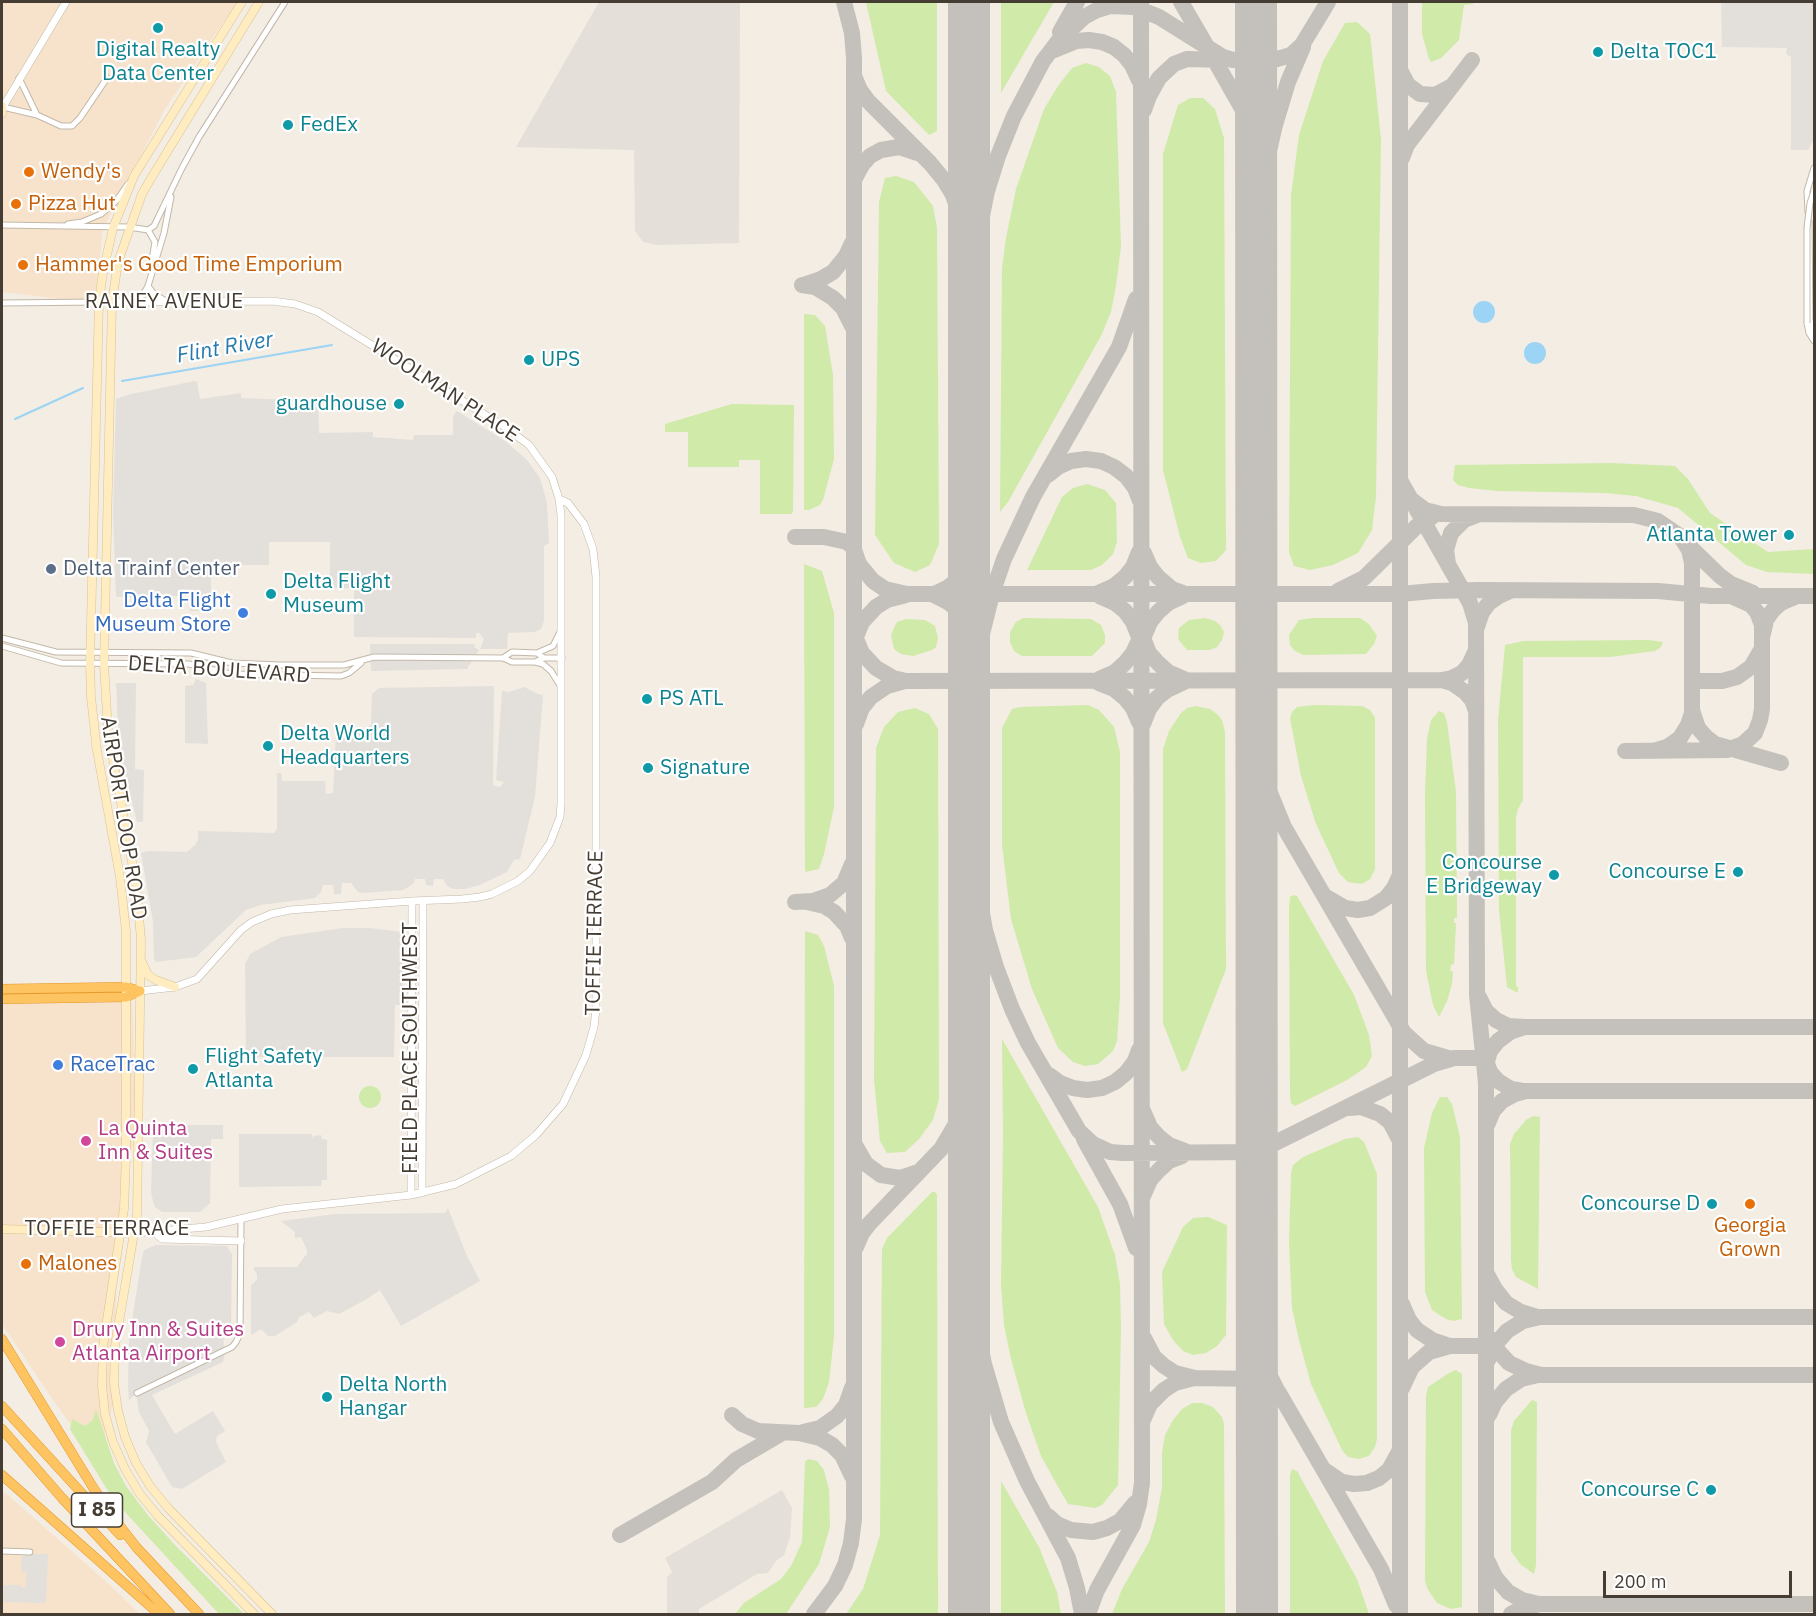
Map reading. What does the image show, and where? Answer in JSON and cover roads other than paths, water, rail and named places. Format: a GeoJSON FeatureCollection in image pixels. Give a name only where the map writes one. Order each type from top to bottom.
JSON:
{"type":"FeatureCollection","features":[{"type":"Feature","properties":{"kind":"highway"},"geometry":{"type":"LineString","coordinates":[[2,989],[126,992]]}},
{"type":"Feature","properties":{"kind":"highway"},"geometry":{"type":"LineString","coordinates":[[2,999],[140,991]]}},
{"type":"Feature","properties":{"kind":"highway"},"geometry":{"type":"LineString","coordinates":[[2,1339],[116,1521],[137,1548],[199,1614]]}},
{"type":"Feature","properties":{"kind":"highway","name":"I 85"},"geometry":{"type":"LineString","coordinates":[[2,1406],[192,1614]]}},
{"type":"Feature","properties":{"kind":"highway","name":"I 85"},"geometry":{"type":"LineString","coordinates":[[2,1429],[62,1498],[170,1614]]}},
{"type":"Feature","properties":{"kind":"highway"},"geometry":{"type":"LineString","coordinates":[[2,1474],[159,1614]]}},
{"type":"Feature","properties":{"kind":"main road","name":"AIRPORT LOOP ROAD"},"geometry":{"type":"LineString","coordinates":[[242,2],[134,176],[113,228],[102,272],[99,302],[90,664],[96,744],[124,900],[126,992],[124,1209],[101,1364],[105,1414],[113,1442],[140,1494],[158,1516],[254,1614]]}},
{"type":"Feature","properties":{"kind":"main road","name":"AIRPORT LOOP ROAD"},"geometry":{"type":"LineString","coordinates":[[259,2],[156,168],[129,227],[118,262],[112,303],[104,664],[108,732],[140,908],[141,958],[139,1165],[134,1233],[114,1363],[118,1411],[125,1437],[136,1463],[150,1486],[168,1508],[272,1614]]}},
{"type":"Feature","properties":{"kind":"main road"},"geometry":{"type":"LineString","coordinates":[[141,958],[148,975],[175,987]]}},
{"type":"Feature","properties":{"kind":"main road","name":"TOFFIE TERRACE"},"geometry":{"type":"LineString","coordinates":[[2,1229],[134,1233]]}},
{"type":"Feature","properties":{"kind":"street"},"geometry":{"type":"LineString","coordinates":[[66,2],[2,109],[37,115],[61,126],[72,126],[107,78]]}},
{"type":"Feature","properties":{"kind":"street"},"geometry":{"type":"LineString","coordinates":[[2,225],[129,227],[148,230],[154,226],[200,137],[285,2]]}},
{"type":"Feature","properties":{"kind":"street"},"geometry":{"type":"LineString","coordinates":[[19,78],[37,115]]}},
{"type":"Feature","properties":{"kind":"street"},"geometry":{"type":"LineString","coordinates":[[1815,168],[1808,184],[1806,200],[1810,231],[1810,320],[1815,334]]}},
{"type":"Feature","properties":{"kind":"street","name":"AIRPORT LOOP ROAD"},"geometry":{"type":"LineString","coordinates":[[56,226],[82,222],[101,214],[117,200],[134,176]]}},
{"type":"Feature","properties":{"kind":"street"},"geometry":{"type":"LineString","coordinates":[[128,302],[138,299],[148,285],[164,232],[172,189]]}},
{"type":"Feature","properties":{"kind":"street"},"geometry":{"type":"LineString","coordinates":[[1815,191],[1808,209],[1806,318],[1809,333],[1815,341]]}},
{"type":"Feature","properties":{"kind":"street"},"geometry":{"type":"LineString","coordinates":[[148,230],[155,242],[148,285],[154,294],[169,302]]}},
{"type":"Feature","properties":{"kind":"street","name":"RAINEY AVENUE"},"geometry":{"type":"LineString","coordinates":[[2,303],[279,302],[303,306],[324,315]]}},
{"type":"Feature","properties":{"kind":"street","name":"WOOLMAN PLACE"},"geometry":{"type":"LineString","coordinates":[[175,987],[196,979],[205,972],[241,930],[252,922],[271,914],[290,910],[411,901],[462,900],[492,894],[518,881],[540,858],[550,843],[560,817],[562,529],[559,499],[547,469],[536,453],[521,439],[324,315]]}},
{"type":"Feature","properties":{"kind":"street","name":"TOFFIE TERRACE"},"geometry":{"type":"LineString","coordinates":[[134,1233],[206,1227],[310,1205],[411,1195],[456,1184],[511,1156],[536,1136],[563,1104],[586,1056],[596,1009],[596,567],[591,541],[584,524],[568,502],[559,499]]}},
{"type":"Feature","properties":{"kind":"street"},"geometry":{"type":"LineString","coordinates":[[537,653],[553,646],[562,628]]}},
{"type":"Feature","properties":{"kind":"street","name":"DELTA BOULEVARD"},"geometry":{"type":"LineString","coordinates":[[2,638],[56,652],[191,653],[232,663],[344,665],[375,657],[502,658],[512,662],[535,662],[544,658],[562,658]]}},
{"type":"Feature","properties":{"kind":"street","name":"DELTA BOULEVARD"},"geometry":{"type":"LineString","coordinates":[[2,646],[61,663],[189,664],[231,675],[341,676],[349,673],[363,661]]}},
{"type":"Feature","properties":{"kind":"street","name":"DELTA BOULEVARD"},"geometry":{"type":"LineString","coordinates":[[502,658],[512,652],[537,653]]}},
{"type":"Feature","properties":{"kind":"street"},"geometry":{"type":"LineString","coordinates":[[537,653],[544,658]]}},
{"type":"Feature","properties":{"kind":"street"},"geometry":{"type":"LineString","coordinates":[[535,662],[543,664],[551,671],[562,689]]}},
{"type":"Feature","properties":{"kind":"street","name":"FIELD PLACE SOUTHWEST"},"geometry":{"type":"LineString","coordinates":[[411,901],[411,1195]]}},
{"type":"Feature","properties":{"kind":"street","name":"FIELD PLACE SOUTHWEST"},"geometry":{"type":"LineString","coordinates":[[422,1193],[423,901]]}},
{"type":"Feature","properties":{"kind":"street"},"geometry":{"type":"LineString","coordinates":[[140,991],[175,987]]}},
{"type":"Feature","properties":{"kind":"street"},"geometry":{"type":"LineString","coordinates":[[412,1000],[423,1000]]}},
{"type":"Feature","properties":{"kind":"street"},"geometry":{"type":"LineString","coordinates":[[412,1069],[422,1069]]}},
{"type":"Feature","properties":{"kind":"street"},"geometry":{"type":"LineString","coordinates":[[412,1124],[422,1124]]}},
{"type":"Feature","properties":{"kind":"street"},"geometry":{"type":"LineString","coordinates":[[136,1392],[232,1347],[236,1342],[240,1334],[241,1219]]}},
{"type":"Feature","properties":{"kind":"street"},"geometry":{"type":"LineString","coordinates":[[154,1232],[162,1239],[241,1241]]}},
{"type":"Feature","properties":{"kind":"street"},"geometry":{"type":"LineString","coordinates":[[2,1551],[30,1552]]}},
{"type":"Feature","properties":{"kind":"water"},"geometry":{"type":"Polygon","coordinates":[[[1484,301],[1492,304],[1495,312],[1492,320],[1484,323],[1476,320],[1473,312],[1476,304],[1484,301]]]}},
{"type":"Feature","properties":{"kind":"water"},"geometry":{"type":"Polygon","coordinates":[[[1535,342],[1543,345],[1546,353],[1543,361],[1535,364],[1527,361],[1524,353],[1527,345],[1535,342]]]}},
{"type":"Feature","properties":{"kind":"waterway","name":"Flint River"},"geometry":{"type":"LineString","coordinates":[[122,381],[332,345]]}},
{"type":"Feature","properties":{"kind":"waterway","name":"Flint River"},"geometry":{"type":"LineString","coordinates":[[15,419],[83,388]]}},
{"type":"Feature","properties":{"kind":"place","name":"Digital Realty Data Center"},"geometry":{"type":"Point","coordinates":[158,28]}},
{"type":"Feature","properties":{"kind":"place","name":"Delta TOC1"},"geometry":{"type":"Point","coordinates":[1598,52]}},
{"type":"Feature","properties":{"kind":"place","name":"FedEx"},"geometry":{"type":"Point","coordinates":[288,125]}},
{"type":"Feature","properties":{"kind":"place","name":"Wendy's"},"geometry":{"type":"Point","coordinates":[29,172]}},
{"type":"Feature","properties":{"kind":"place","name":"Pizza Hut"},"geometry":{"type":"Point","coordinates":[16,204]}},
{"type":"Feature","properties":{"kind":"place","name":"Hammer's Good Time Emporium"},"geometry":{"type":"Point","coordinates":[23,265]}},
{"type":"Feature","properties":{"kind":"place","name":"UPS"},"geometry":{"type":"Point","coordinates":[529,360]}},
{"type":"Feature","properties":{"kind":"place","name":"guardhouse"},"geometry":{"type":"Point","coordinates":[399,404]}},
{"type":"Feature","properties":{"kind":"place","name":"Atlanta Tower"},"geometry":{"type":"Point","coordinates":[1789,535]}},
{"type":"Feature","properties":{"kind":"place","name":"Delta Trainf Center"},"geometry":{"type":"Point","coordinates":[51,569]}},
{"type":"Feature","properties":{"kind":"place","name":"Delta Flight Museum"},"geometry":{"type":"Point","coordinates":[271,594]}},
{"type":"Feature","properties":{"kind":"place","name":"Delta Flight Museum Store"},"geometry":{"type":"Point","coordinates":[243,613]}},
{"type":"Feature","properties":{"kind":"place","name":"PS ATL"},"geometry":{"type":"Point","coordinates":[647,699]}},
{"type":"Feature","properties":{"kind":"place","name":"Delta World Headquarters"},"geometry":{"type":"Point","coordinates":[268,746]}},
{"type":"Feature","properties":{"kind":"place","name":"Signature"},"geometry":{"type":"Point","coordinates":[648,768]}},
{"type":"Feature","properties":{"kind":"place","name":"Concourse E"},"geometry":{"type":"Point","coordinates":[1738,872]}},
{"type":"Feature","properties":{"kind":"place","name":"Concourse E Bridgeway"},"geometry":{"type":"Point","coordinates":[1554,875]}},
{"type":"Feature","properties":{"kind":"place","name":"RaceTrac"},"geometry":{"type":"Point","coordinates":[58,1065]}},
{"type":"Feature","properties":{"kind":"place","name":"Flight Safety Atlanta"},"geometry":{"type":"Point","coordinates":[193,1069]}},
{"type":"Feature","properties":{"kind":"place","name":"La Quinta Inn & Suites"},"geometry":{"type":"Point","coordinates":[86,1141]}},
{"type":"Feature","properties":{"kind":"place","name":"Concourse D"},"geometry":{"type":"Point","coordinates":[1712,1204]}},
{"type":"Feature","properties":{"kind":"place","name":"Georgia Grown"},"geometry":{"type":"Point","coordinates":[1750,1204]}},
{"type":"Feature","properties":{"kind":"place","name":"Malones"},"geometry":{"type":"Point","coordinates":[26,1264]}},
{"type":"Feature","properties":{"kind":"place","name":"Drury Inn & Suites Atlanta Airport"},"geometry":{"type":"Point","coordinates":[60,1342]}},
{"type":"Feature","properties":{"kind":"place","name":"Delta North Hangar"},"geometry":{"type":"Point","coordinates":[327,1397]}},
{"type":"Feature","properties":{"kind":"place","name":"Concourse C"},"geometry":{"type":"Point","coordinates":[1711,1490]}}]}
